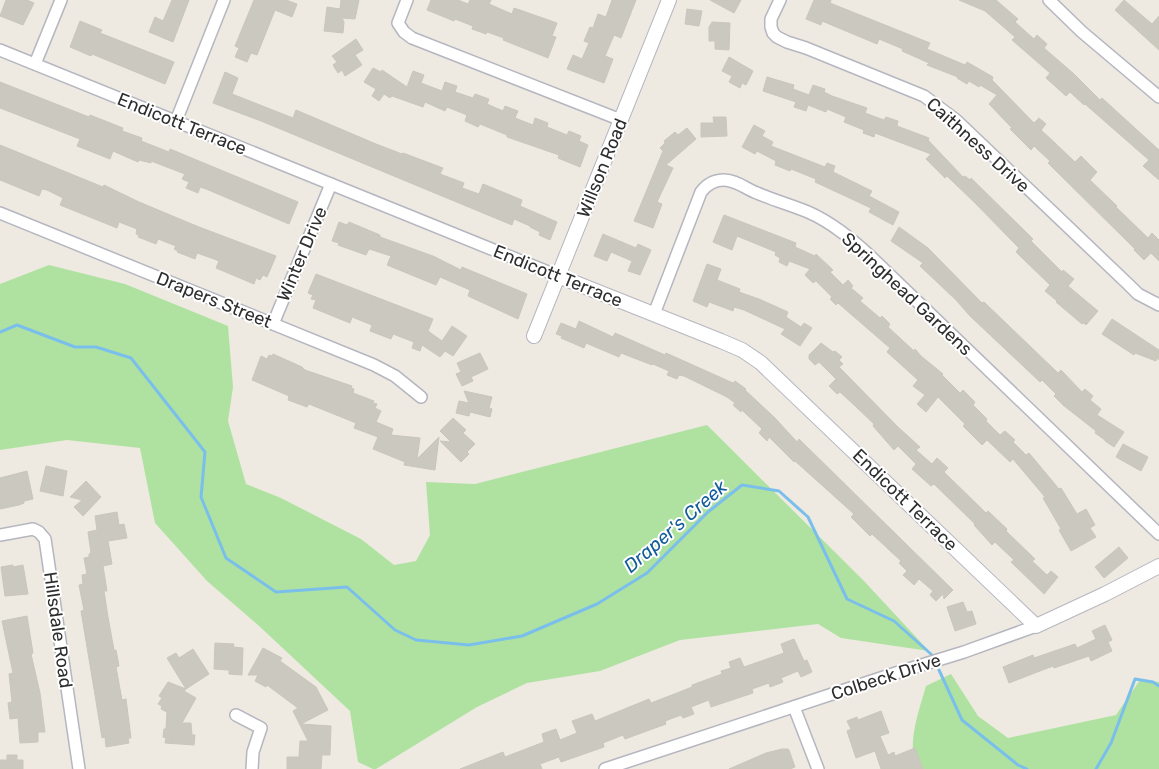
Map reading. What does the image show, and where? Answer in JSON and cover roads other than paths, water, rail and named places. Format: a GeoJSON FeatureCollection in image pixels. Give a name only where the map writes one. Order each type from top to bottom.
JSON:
{"type":"FeatureCollection","features":[{"type":"Feature","properties":{"kind":"street"},"geometry":{"type":"LineString","coordinates":[[35,64],[61,0]]}},
{"type":"Feature","properties":{"kind":"street"},"geometry":{"type":"LineString","coordinates":[[176,121],[224,0]]}},
{"type":"Feature","properties":{"kind":"street"},"geometry":{"type":"LineString","coordinates":[[407,0],[398,24],[412,38],[621,120]]}},
{"type":"Feature","properties":{"kind":"street","name":"Willson Road"},"geometry":{"type":"LineString","coordinates":[[534,336],[670,0]]}},
{"type":"Feature","properties":{"kind":"street","name":"Caithness Drive"},"geometry":{"type":"LineString","coordinates":[[780,0],[771,19],[771,27],[777,37],[900,85],[932,100],[956,120],[1138,294],[1159,305]]}},
{"type":"Feature","properties":{"kind":"street"},"geometry":{"type":"LineString","coordinates":[[1049,0],[1082,32],[1159,97]]}},
{"type":"Feature","properties":{"kind":"street","name":"Endicott Terrace"},"geometry":{"type":"LineString","coordinates":[[0,50],[735,347],[761,363],[1036,626]]}},
{"type":"Feature","properties":{"kind":"street","name":"Springhead Gardens"},"geometry":{"type":"LineString","coordinates":[[654,314],[701,192],[711,183],[723,180],[732,181],[808,212],[850,238],[868,254],[1159,534]]}},
{"type":"Feature","properties":{"kind":"street","name":"Winter Drive"},"geometry":{"type":"LineString","coordinates":[[273,324],[331,184]]}},
{"type":"Feature","properties":{"kind":"street","name":"Drapers Street"},"geometry":{"type":"LineString","coordinates":[[0,213],[374,366],[395,376],[421,397]]}},
{"type":"Feature","properties":{"kind":"street","name":"Hillsdale Road"},"geometry":{"type":"LineString","coordinates":[[0,535],[33,529],[39,532],[45,539],[79,769]]}},
{"type":"Feature","properties":{"kind":"street","name":"Colbeck Drive"},"geometry":{"type":"LineString","coordinates":[[605,769],[964,652],[1036,626],[1098,598],[1159,566]]}},
{"type":"Feature","properties":{"kind":"street"},"geometry":{"type":"LineString","coordinates":[[794,707],[818,769]]}},
{"type":"Feature","properties":{"kind":"street"},"geometry":{"type":"LineString","coordinates":[[236,715],[261,728],[253,752],[252,769]]}},
{"type":"Feature","properties":{"kind":"waterway","name":"Draper's Creek"},"geometry":{"type":"LineString","coordinates":[[0,332],[17,325],[75,347],[96,347],[131,358],[205,452],[201,497],[226,558],[276,592],[347,587],[395,630],[416,640],[469,645],[522,636],[597,604],[647,573],[708,512],[742,485],[779,491],[808,517],[847,599],[894,621],[932,655]]}},
{"type":"Feature","properties":{"kind":"waterway","name":"Draper's Creek"},"geometry":{"type":"LineString","coordinates":[[939,670],[962,720],[1018,765],[1027,769]]}},
{"type":"Feature","properties":{"kind":"waterway","name":"Draper's Creek"},"geometry":{"type":"LineString","coordinates":[[1096,769],[1111,743],[1135,679],[1153,682],[1159,686]]}}]}
